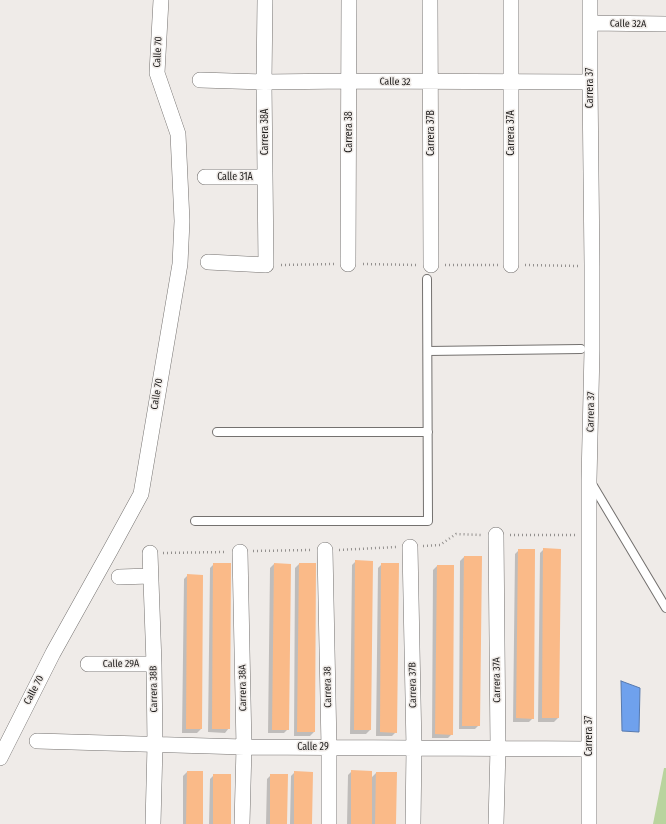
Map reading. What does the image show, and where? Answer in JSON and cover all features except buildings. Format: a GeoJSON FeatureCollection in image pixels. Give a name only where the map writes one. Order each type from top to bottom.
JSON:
{"type":"FeatureCollection","features":[{"type":"Feature","properties":{"kind":"street","name":"Calle 70"},"geometry":{"type":"LineString","coordinates":[[0,758],[52,653],[112,549],[141,494],[180,264],[182,222],[178,134],[157,73],[161,0]]}},
{"type":"Feature","properties":{"kind":"street","name":"Carrera 38A"},"geometry":{"type":"LineString","coordinates":[[208,262],[266,265],[264,82],[265,0]]}},
{"type":"Feature","properties":{"kind":"street","name":"Carrera 38"},"geometry":{"type":"LineString","coordinates":[[348,264],[349,0]]}},
{"type":"Feature","properties":{"kind":"street","name":"Carrera 37B"},"geometry":{"type":"LineString","coordinates":[[429,272],[431,82],[430,0]]}},
{"type":"Feature","properties":{"kind":"street","name":"Carrera 37A"},"geometry":{"type":"LineString","coordinates":[[511,0],[511,265]]}},
{"type":"Feature","properties":{"kind":"street","name":"Carrera 37"},"geometry":{"type":"LineString","coordinates":[[589,824],[589,480],[592,350],[590,0]]}},
{"type":"Feature","properties":{"kind":"street","name":"Calle 32A"},"geometry":{"type":"LineString","coordinates":[[590,23],[666,24]]}},
{"type":"Feature","properties":{"kind":"street","name":"Calle 32"},"geometry":{"type":"LineString","coordinates":[[200,80],[264,82],[590,82]]}},
{"type":"Feature","properties":{"kind":"street","name":"Calle 31A"},"geometry":{"type":"LineString","coordinates":[[206,177],[265,177]]}},
{"type":"Feature","properties":{"kind":"street","name":"Carrera 37A"},"geometry":{"type":"LineString","coordinates":[[496,535],[498,748],[496,824]]}},
{"type":"Feature","properties":{"kind":"street","name":"Carrera 37B"},"geometry":{"type":"LineString","coordinates":[[410,547],[414,748],[413,824]]}},
{"type":"Feature","properties":{"kind":"street","name":"Carrera 38"},"geometry":{"type":"LineString","coordinates":[[325,550],[329,824]]}},
{"type":"Feature","properties":{"kind":"street","name":"Carrera 38A"},"geometry":{"type":"LineString","coordinates":[[240,552],[244,747],[242,824]]}},
{"type":"Feature","properties":{"kind":"street","name":"Carrera 38B"},"geometry":{"type":"LineString","coordinates":[[150,553],[155,745],[153,824]]}},
{"type":"Feature","properties":{"kind":"street"},"geometry":{"type":"LineString","coordinates":[[119,577],[150,576]]}},
{"type":"Feature","properties":{"kind":"street","name":"Calle 29A"},"geometry":{"type":"LineString","coordinates":[[88,664],[154,664]]}},
{"type":"Feature","properties":{"kind":"street","name":"Calle 29"},"geometry":{"type":"LineString","coordinates":[[37,741],[244,747],[589,749]]}},
{"type":"Feature","properties":{"kind":"lane"},"geometry":{"type":"LineString","coordinates":[[195,520],[428,521],[429,272]]}},
{"type":"Feature","properties":{"kind":"lane"},"geometry":{"type":"LineString","coordinates":[[428,351],[581,349]]}},
{"type":"Feature","properties":{"kind":"lane"},"geometry":{"type":"LineString","coordinates":[[216,432],[428,432]]}},
{"type":"Feature","properties":{"kind":"lane"},"geometry":{"type":"LineString","coordinates":[[589,480],[666,608]]}},
{"type":"Feature","properties":{"kind":"path"},"geometry":{"type":"LineString","coordinates":[[150,553],[410,547],[440,545],[456,534],[590,535]]}},
{"type":"Feature","properties":{"kind":"green space"},"geometry":{"type":"Polygon","coordinates":[[[664,768],[666,768],[666,824],[653,824],[664,768]]]}},
{"type":"Feature","properties":{"kind":"water"},"geometry":{"type":"Polygon","coordinates":[[[621,681],[640,688],[639,732],[622,731],[621,681]]]}}]}
